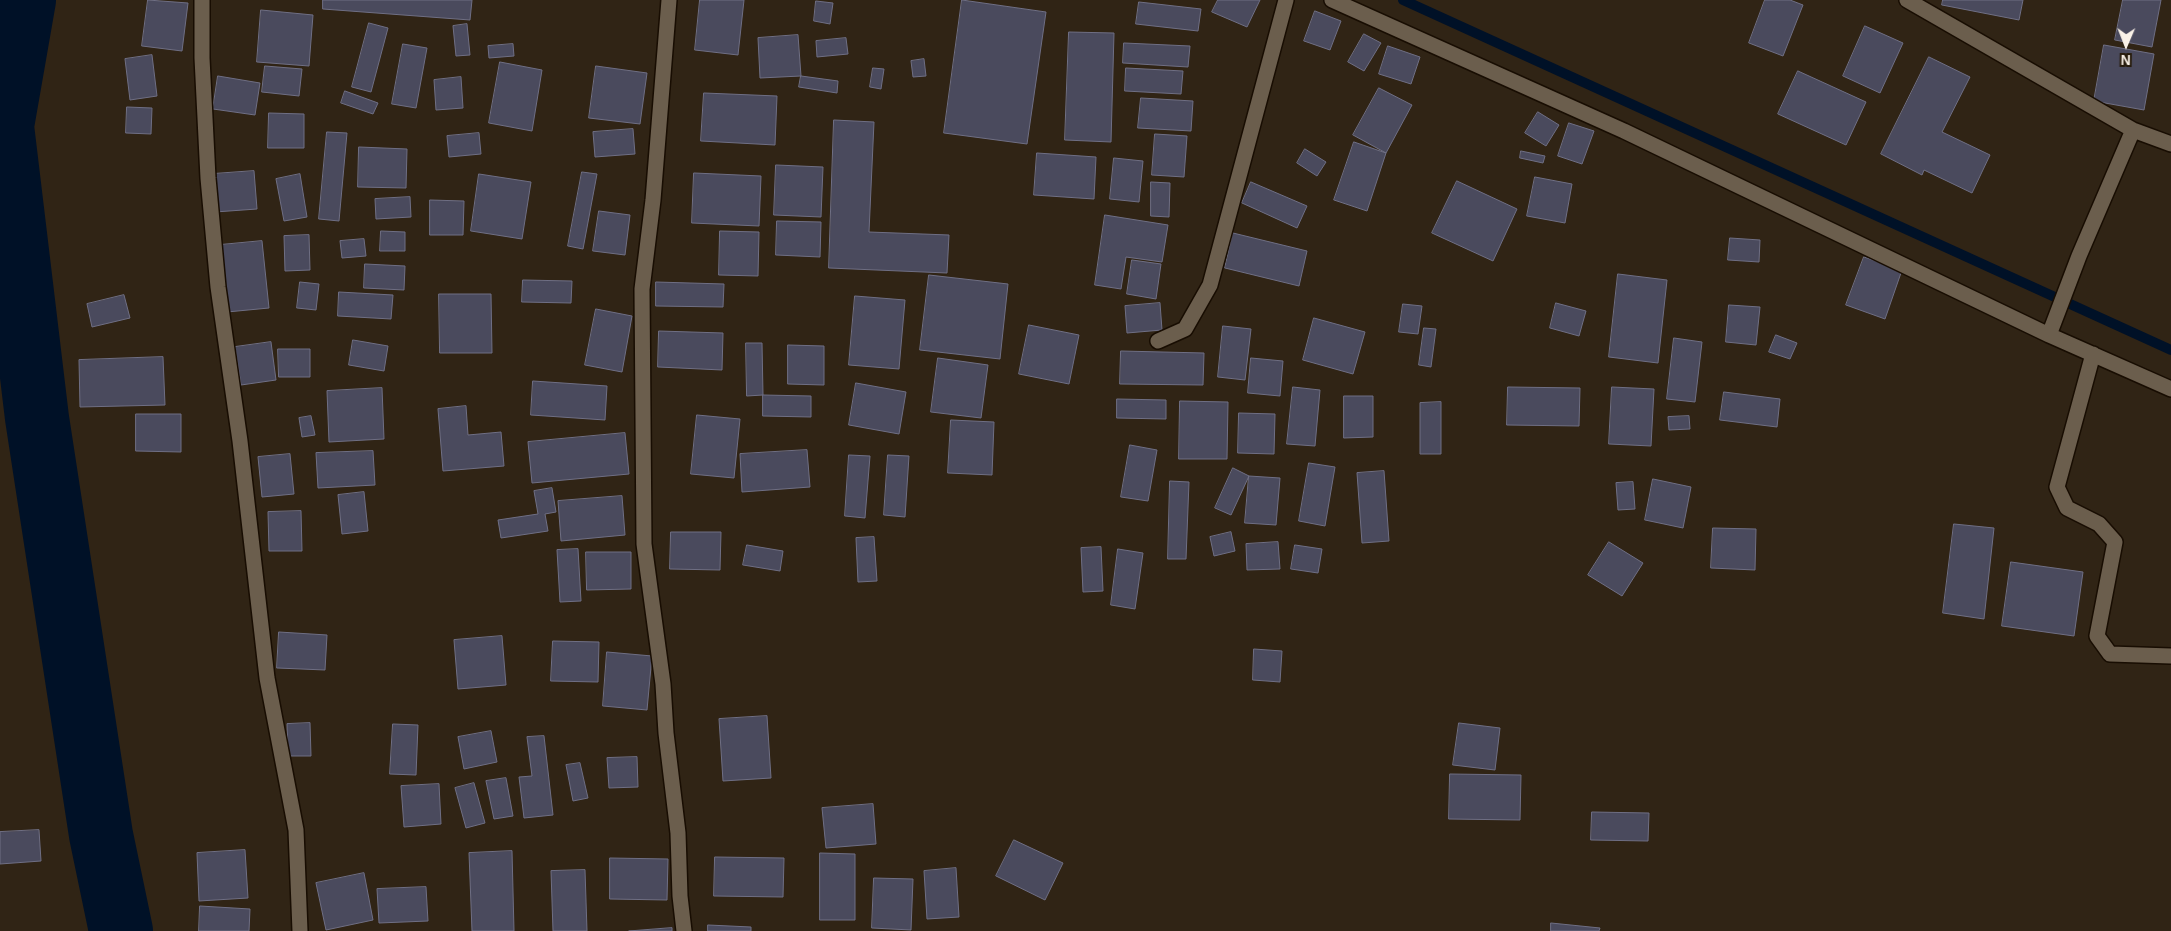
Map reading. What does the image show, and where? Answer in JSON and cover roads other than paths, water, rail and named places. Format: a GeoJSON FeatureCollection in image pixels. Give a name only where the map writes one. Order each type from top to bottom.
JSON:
{"type":"FeatureCollection","features":[{"type":"Feature","properties":{"kind":"street"},"geometry":{"type":"LineString","coordinates":[[202,0],[202,58],[208,178],[218,287],[240,441],[267,678],[296,830],[300,931]]}},
{"type":"Feature","properties":{"kind":"street"},"geometry":{"type":"LineString","coordinates":[[669,0],[653,200],[642,289],[643,515],[644,544],[663,684],[666,732],[678,833],[680,896],[684,931]]}},
{"type":"Feature","properties":{"kind":"street"},"geometry":{"type":"LineString","coordinates":[[1158,341],[1185,329],[1210,285],[1286,0]]}},
{"type":"Feature","properties":{"kind":"street"},"geometry":{"type":"LineString","coordinates":[[1332,0],[1624,131],[2049,335],[2171,388]]}},
{"type":"Feature","properties":{"kind":"street"},"geometry":{"type":"LineString","coordinates":[[1907,0],[2133,130],[2171,144]]}},
{"type":"Feature","properties":{"kind":"street"},"geometry":{"type":"LineString","coordinates":[[2049,335],[2079,256],[2133,130]]}},
{"type":"Feature","properties":{"kind":"street"},"geometry":{"type":"LineString","coordinates":[[2093,354],[2057,487],[2067,508],[2099,524],[2115,542],[2097,636],[2110,654],[2171,656]]}},
{"type":"Feature","properties":{"kind":"waterway"},"geometry":{"type":"LineString","coordinates":[[24,0],[2,126],[37,418],[101,835],[121,931]]}},
{"type":"Feature","properties":{"kind":"waterway"},"geometry":{"type":"LineString","coordinates":[[1403,0],[2171,350]]}}]}
